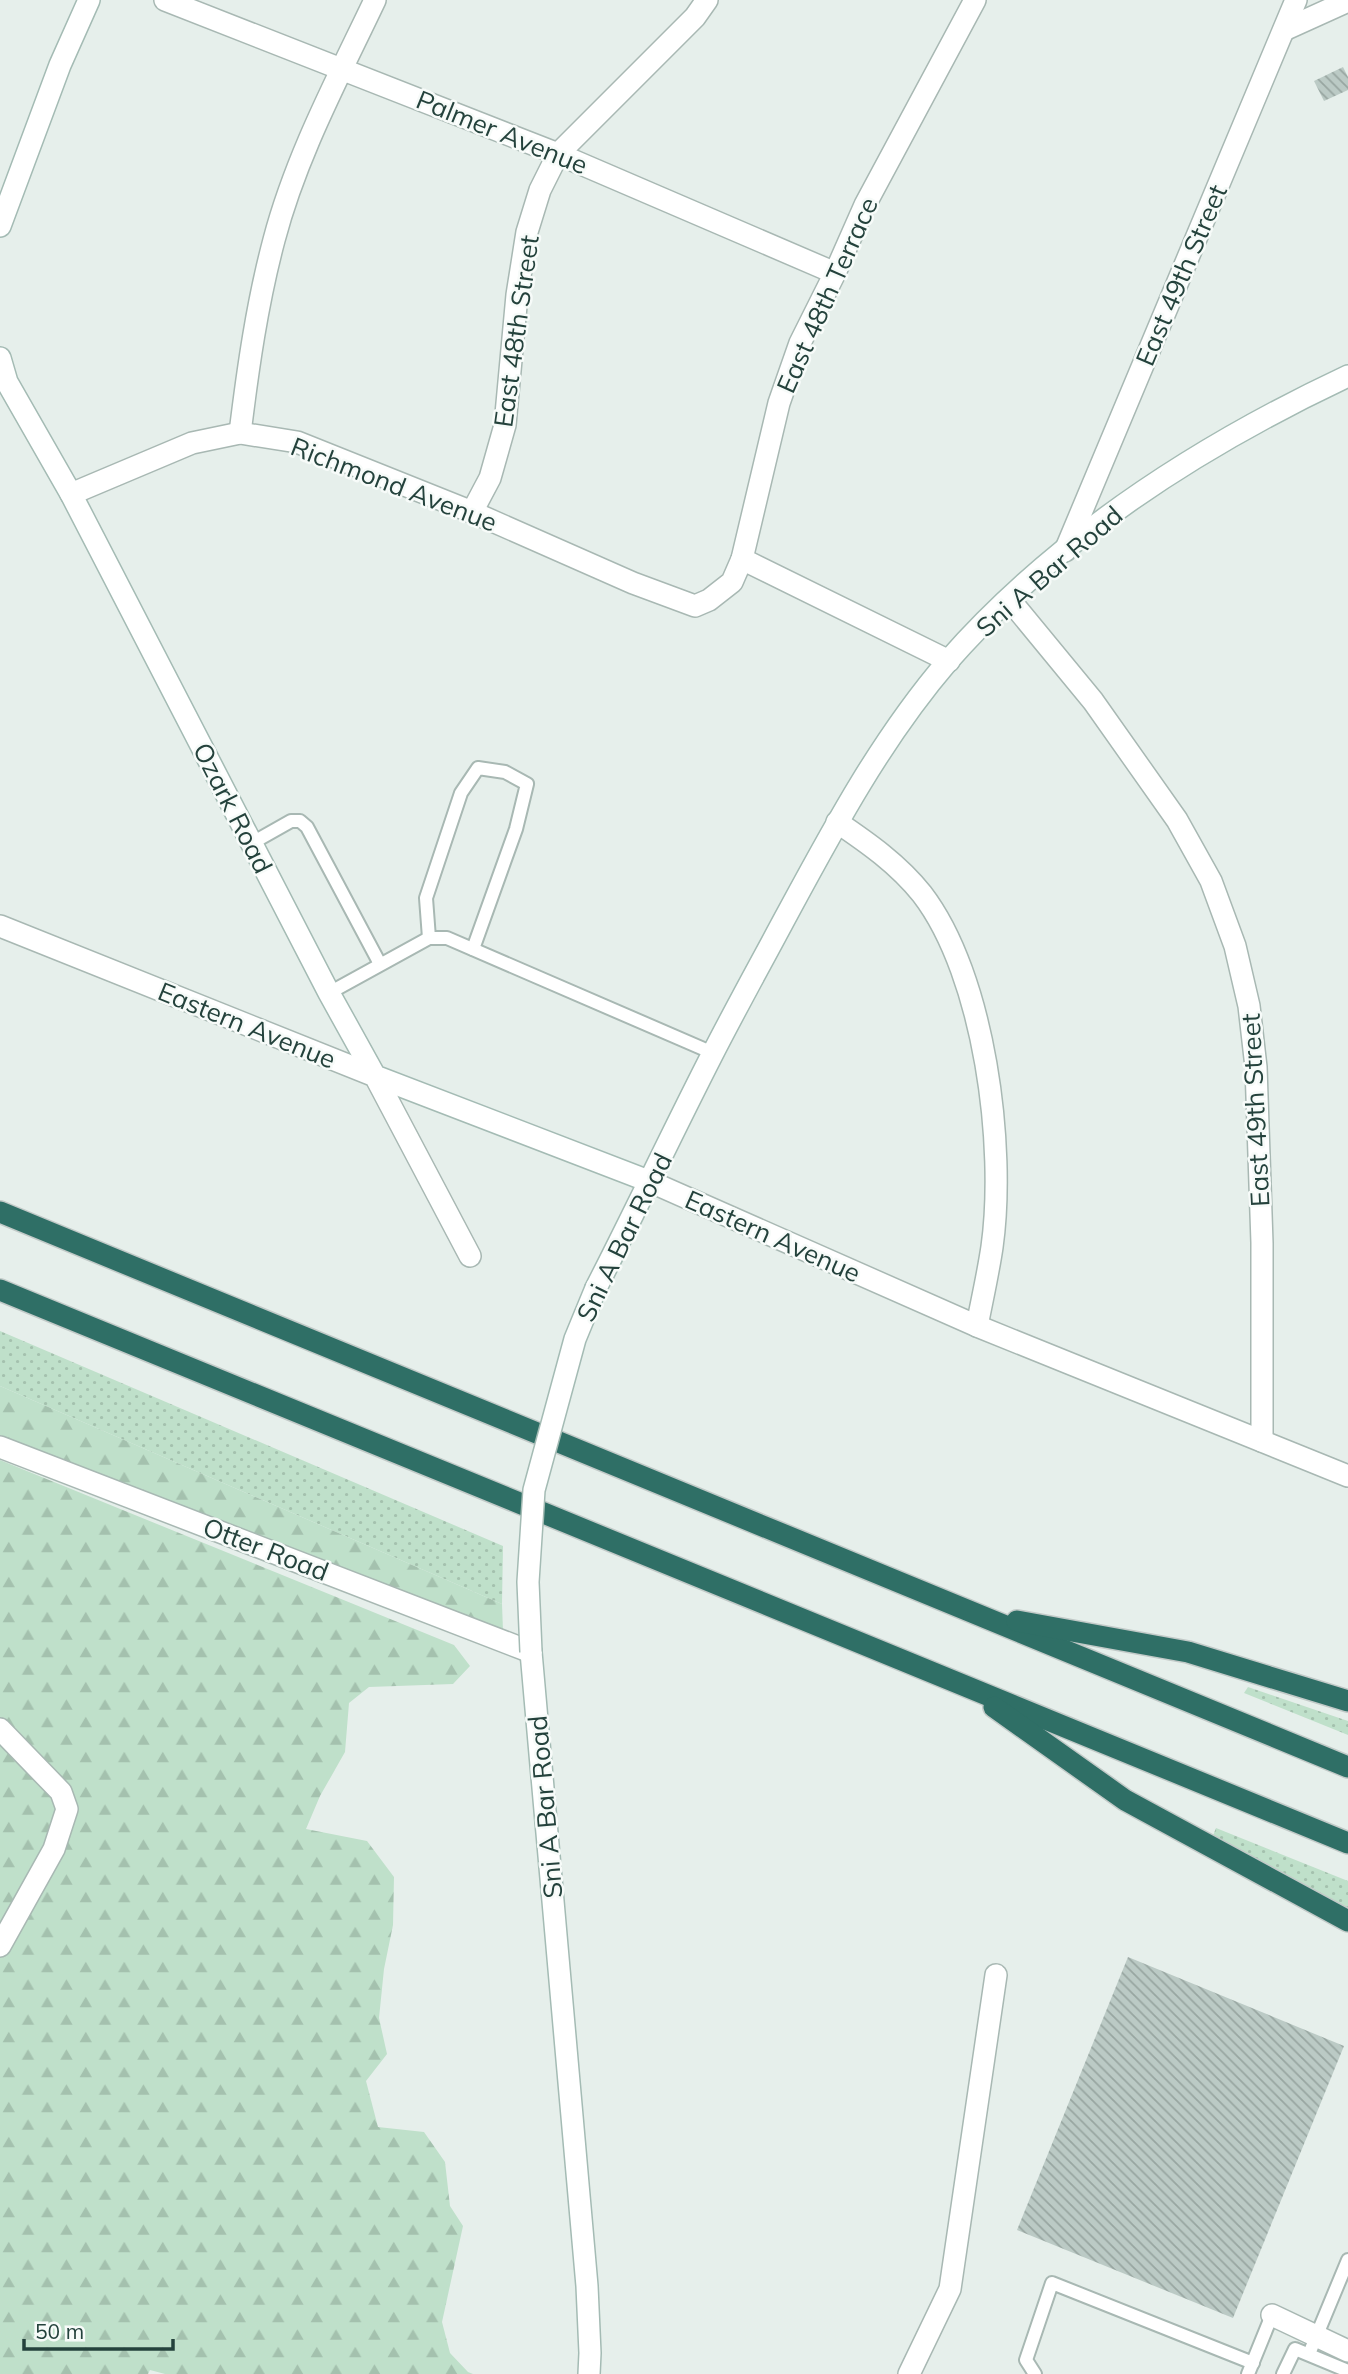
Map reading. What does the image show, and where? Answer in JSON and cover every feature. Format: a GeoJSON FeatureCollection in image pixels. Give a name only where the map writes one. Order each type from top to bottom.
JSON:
{"type":"FeatureCollection","features":[{"type":"Feature","properties":{"kind":"highway"},"geometry":{"type":"LineString","coordinates":[[0,1212],[1348,1767]]}},
{"type":"Feature","properties":{"kind":"highway"},"geometry":{"type":"LineString","coordinates":[[0,1290],[1348,1843]]}},
{"type":"Feature","properties":{"kind":"highway"},"geometry":{"type":"LineString","coordinates":[[973,1613],[1188,1652],[1348,1701]]}},
{"type":"Feature","properties":{"kind":"highway"},"geometry":{"type":"LineString","coordinates":[[964,1685],[1125,1800],[1348,1921]]}},
{"type":"Feature","properties":{"kind":"street"},"geometry":{"type":"LineString","coordinates":[[0,226],[6,188],[89,0]]}},
{"type":"Feature","properties":{"kind":"street","name":"Palmer Avenue"},"geometry":{"type":"LineString","coordinates":[[165,0],[558,154],[835,273]]}},
{"type":"Feature","properties":{"kind":"street"},"geometry":{"type":"LineString","coordinates":[[240,433],[253,328],[274,238],[304,150],[375,0]]}},
{"type":"Feature","properties":{"kind":"street","name":"East 48th Street"},"geometry":{"type":"LineString","coordinates":[[472,512],[490,478],[505,425],[517,295],[527,232],[540,190],[558,154],[695,17],[707,0]]}},
{"type":"Feature","properties":{"kind":"street","name":"East 48th Terrace"},"geometry":{"type":"LineString","coordinates":[[671,597],[695,606],[709,600],[732,582],[742,559],[779,402],[800,343],[865,205],[975,0]]}},
{"type":"Feature","properties":{"kind":"street","name":"East 49th Street"},"geometry":{"type":"LineString","coordinates":[[1065,551],[1296,0]]}},
{"type":"Feature","properties":{"kind":"street"},"geometry":{"type":"LineString","coordinates":[[1284,30],[1348,1]]}},
{"type":"Feature","properties":{"kind":"street","name":"Ozark Road"},"geometry":{"type":"LineString","coordinates":[[0,358],[8,382],[71,494],[329,993],[470,1256]]}},
{"type":"Feature","properties":{"kind":"street","name":"Sni A Bar Road"},"geometry":{"type":"LineString","coordinates":[[589,2374],[587,2286],[531,1653],[528,1582],[534,1490],[575,1339],[596,1287],[651,1182],[713,1053],[837,822],[890,735],[948,661],[1009,599],[1065,551],[1140,495],[1239,432],[1348,376]]}},
{"type":"Feature","properties":{"kind":"street","name":"Richmond Avenue"},"geometry":{"type":"LineString","coordinates":[[71,494],[192,443],[240,433],[297,442],[472,512],[671,597]]}},
{"type":"Feature","properties":{"kind":"street"},"geometry":{"type":"LineString","coordinates":[[742,559],[948,661]]}},
{"type":"Feature","properties":{"kind":"street","name":"East 49th Street"},"geometry":{"type":"LineString","coordinates":[[1009,599],[1093,701],[1177,820],[1211,881],[1235,946],[1249,1006],[1256,1066],[1262,1243],[1262,1441]]}},
{"type":"Feature","properties":{"kind":"street"},"geometry":{"type":"LineString","coordinates":[[837,822],[886,855],[922,895],[949,941],[974,1011],[991,1095],[996,1171],[992,1247],[977,1326]]}},
{"type":"Feature","properties":{"kind":"street","name":"Eastern Avenue"},"geometry":{"type":"LineString","coordinates":[[0,926],[375,1076],[651,1182],[977,1326],[1348,1476]]}},
{"type":"Feature","properties":{"kind":"street","name":"Otter Road"},"geometry":{"type":"LineString","coordinates":[[0,1447],[531,1653]]}},
{"type":"Feature","properties":{"kind":"street"},"geometry":{"type":"LineString","coordinates":[[0,1729],[61,1792],[67,1809],[54,1849],[0,1946]]}},
{"type":"Feature","properties":{"kind":"street"},"geometry":{"type":"LineString","coordinates":[[909,2374],[950,2289],[996,1975]]}},
{"type":"Feature","properties":{"kind":"street"},"geometry":{"type":"LineString","coordinates":[[1272,2315],[1313,2345],[1348,2351]]}},
{"type":"Feature","properties":{"kind":"lane"},"geometry":{"type":"LineString","coordinates":[[429,939],[426,898],[461,793],[478,768],[505,772],[527,784],[516,829],[473,949]]}},
{"type":"Feature","properties":{"kind":"lane"},"geometry":{"type":"LineString","coordinates":[[252,844],[291,821],[300,821],[307,827],[380,964]]}},
{"type":"Feature","properties":{"kind":"lane"},"geometry":{"type":"LineString","coordinates":[[329,993],[429,939],[447,938],[713,1053]]}},
{"type":"Feature","properties":{"kind":"lane"},"geometry":{"type":"LineString","coordinates":[[1313,2345],[1348,2260]]}},
{"type":"Feature","properties":{"kind":"lane"},"geometry":{"type":"LineString","coordinates":[[1035,2374],[1026,2360],[1052,2283],[1250,2369],[1272,2315]]}},
{"type":"Feature","properties":{"kind":"lane"},"geometry":{"type":"LineString","coordinates":[[1283,2374],[1295,2349],[1313,2345],[1348,2371]]}},
{"type":"Feature","properties":{"kind":"green space"},"geometry":{"type":"Polygon","coordinates":[[[0,1331],[503,1546],[502,1604],[0,1386],[0,1331]]]}},
{"type":"Feature","properties":{"kind":"green space"},"geometry":{"type":"Polygon","coordinates":[[[0,1386],[502,1604],[503,1631],[0,1435],[0,1386]]]}},
{"type":"Feature","properties":{"kind":"green space"},"geometry":{"type":"Polygon","coordinates":[[[0,1460],[454,1645],[470,1666],[453,1684],[369,1687],[349,1703],[345,1752],[320,1796],[306,1829],[367,1841],[394,1877],[393,1925],[384,1969],[379,2018],[387,2054],[366,2081],[378,2127],[424,2132],[445,2162],[450,2206],[463,2226],[442,2322],[450,2353],[473,2374],[165,2374],[150,2370],[148,2374],[0,2374],[0,1460]]]}},
{"type":"Feature","properties":{"kind":"green space"},"geometry":{"type":"Polygon","coordinates":[[[1248,1687],[1348,1721],[1348,1735],[1244,1693],[1248,1687]]]}},
{"type":"Feature","properties":{"kind":"green space"},"geometry":{"type":"Polygon","coordinates":[[[1216,1828],[1348,1881],[1348,1908],[1212,1838],[1216,1828]]]}},
{"type":"Feature","properties":{"kind":"building"},"geometry":{"type":"Polygon","coordinates":[[[1343,67],[1348,77],[1348,90],[1324,101],[1314,81],[1343,67]]]}},
{"type":"Feature","properties":{"kind":"building"},"geometry":{"type":"Polygon","coordinates":[[[1128,1957],[1344,2046],[1233,2318],[1017,2230],[1128,1957]]]}}]}
